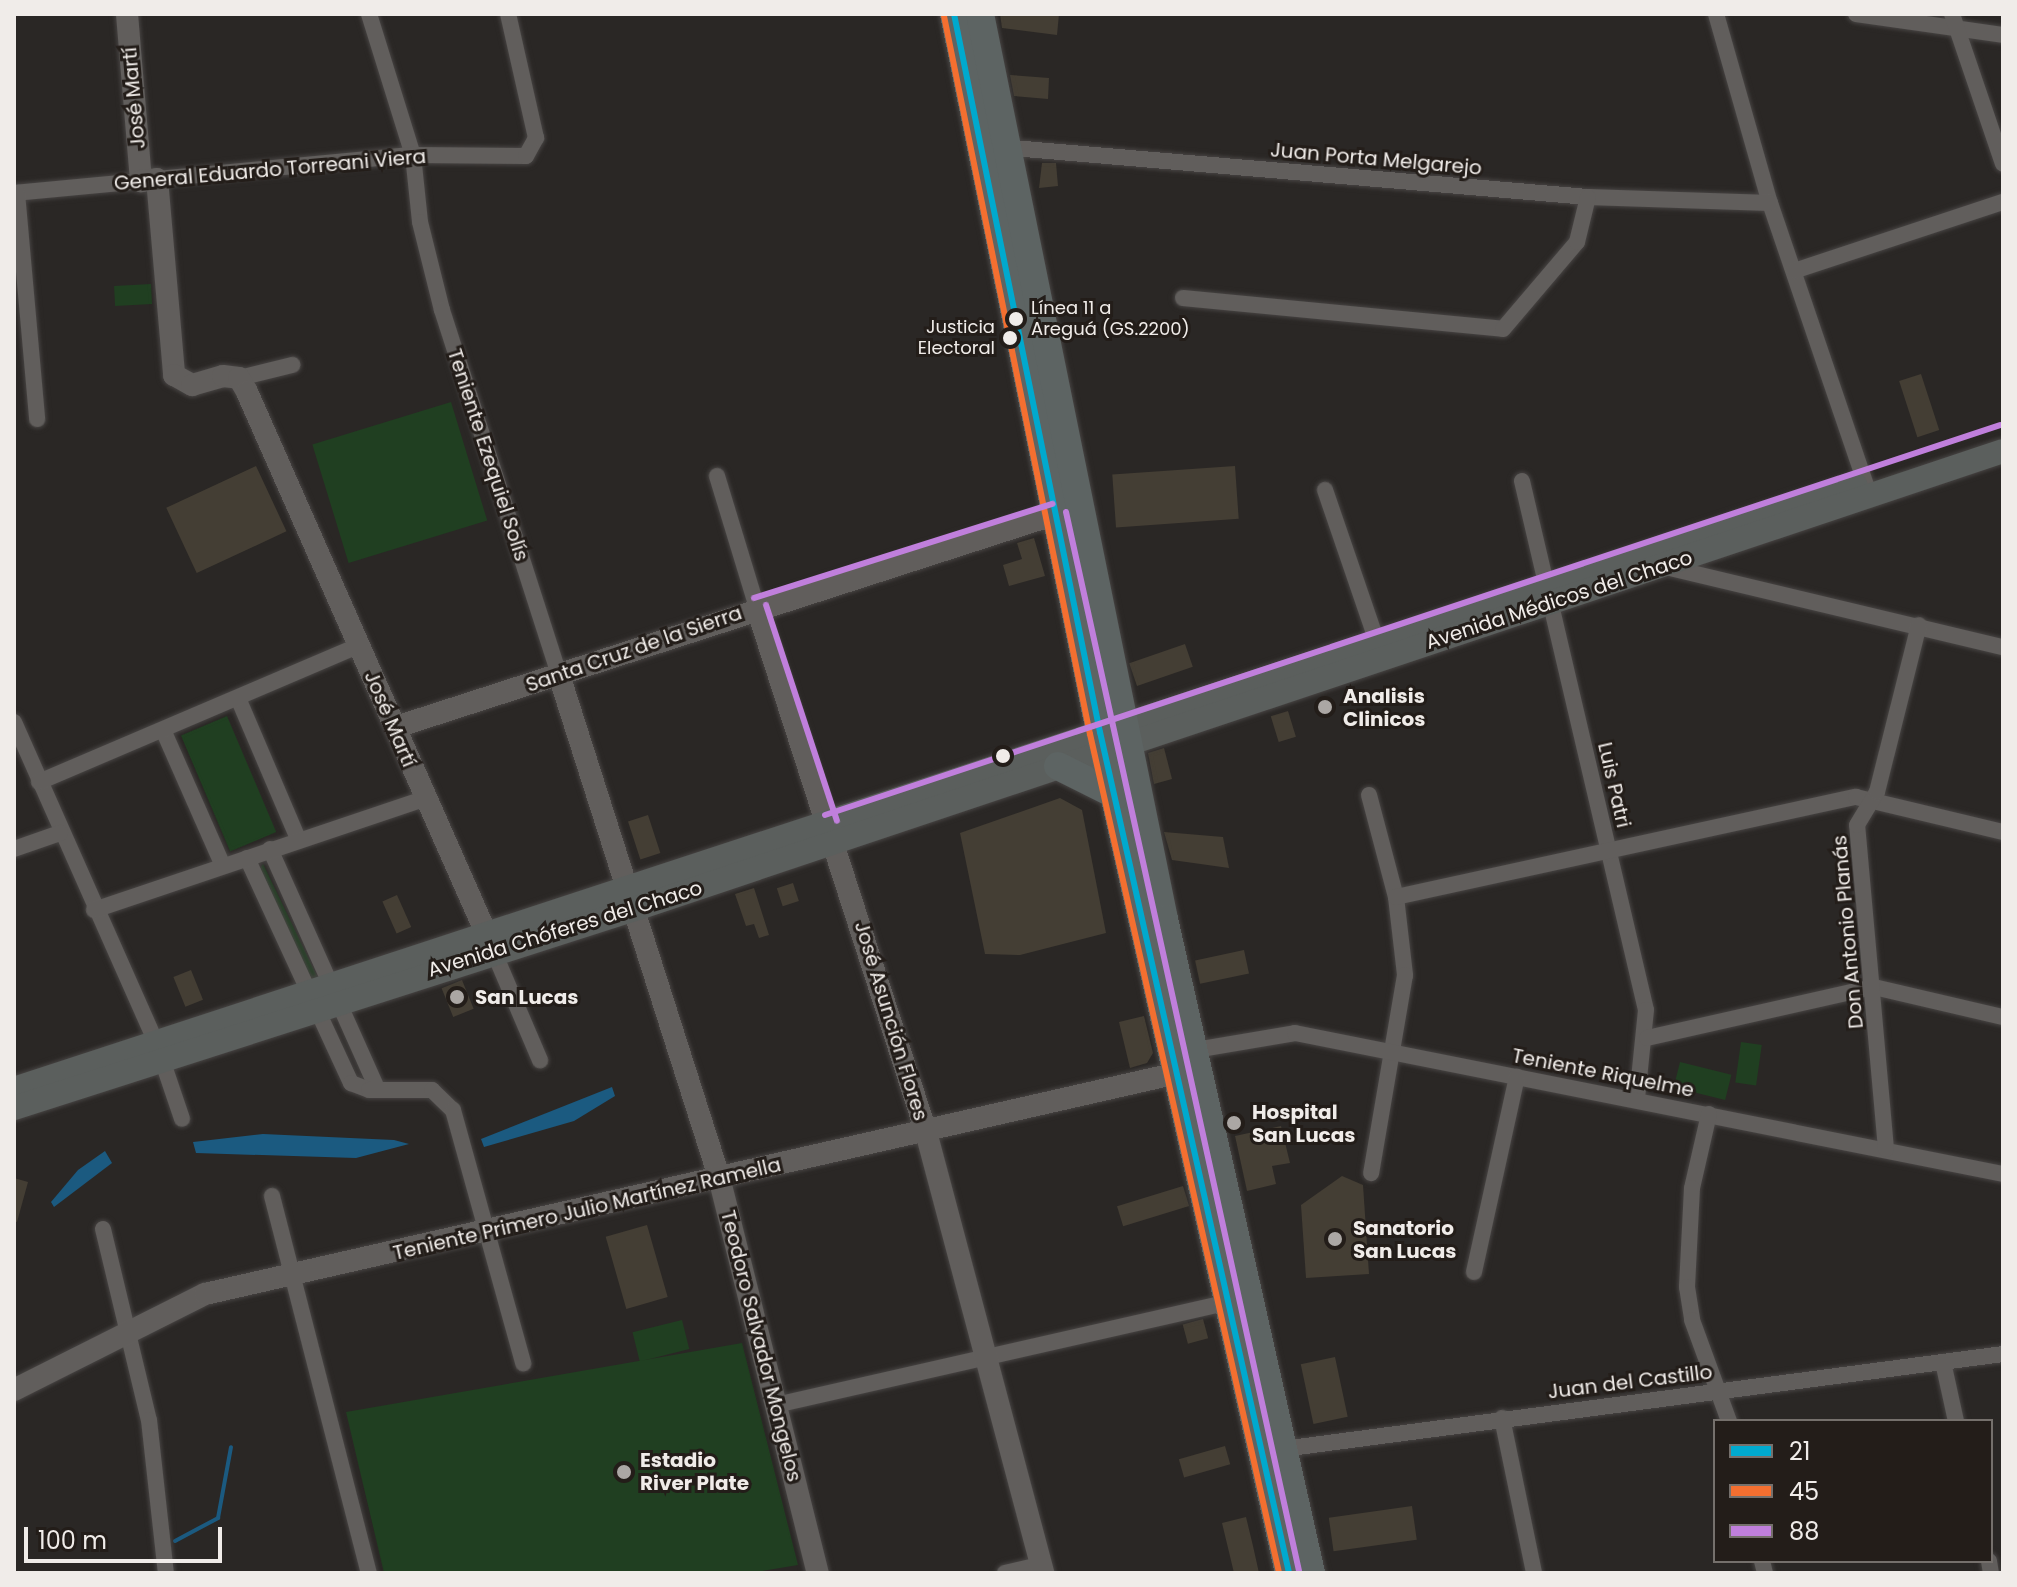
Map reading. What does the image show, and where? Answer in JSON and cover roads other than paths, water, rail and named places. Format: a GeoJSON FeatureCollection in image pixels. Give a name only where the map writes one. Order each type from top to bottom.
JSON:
{"type":"FeatureCollection","features":[{"type":"Feature","properties":{"kind":"highway"},"geometry":{"type":"LineString","coordinates":[[954,14],[1039,287],[1114,738],[1116,795],[1178,1073],[1241,1300]]}},
{"type":"Feature","properties":{"kind":"highway"},"geometry":{"type":"LineString","coordinates":[[980,14],[1011,290],[1056,514],[1195,1050],[1241,1300],[1273,1450],[1289,1573]]}},
{"type":"Feature","properties":{"kind":"highway"},"geometry":{"type":"LineString","coordinates":[[1011,290],[1039,287]]}},
{"type":"Feature","properties":{"kind":"highway"},"geometry":{"type":"LineString","coordinates":[[1058,766],[1116,795]]}},
{"type":"Feature","properties":{"kind":"highway"},"geometry":{"type":"LineString","coordinates":[[1273,1450],[1311,1573]]}},
{"type":"Feature","properties":{"kind":"main road","name":"Avenida Médicos del Chaco"},"geometry":{"type":"LineString","coordinates":[[1868,489],[2003,434]]}},
{"type":"Feature","properties":{"kind":"main road","name":"Avenida Médicos del Chaco"},"geometry":{"type":"LineString","coordinates":[[1114,738],[1868,489],[2003,451]]}},
{"type":"Feature","properties":{"kind":"main road","name":"Avenida Chóferes del Chaco"},"geometry":{"type":"LineString","coordinates":[[831,833],[1058,766],[1114,738]]}},
{"type":"Feature","properties":{"kind":"main road","name":"Avenida Chóferes del Chaco"},"geometry":{"type":"LineString","coordinates":[[14,1108],[159,1051],[324,995],[634,899],[1114,738]]}},
{"type":"Feature","properties":{"kind":"main road","name":"Avenida Chóferes del Chaco"},"geometry":{"type":"LineString","coordinates":[[14,1089],[159,1051]]}},
{"type":"Feature","properties":{"kind":"street","name":"José Martí"},"geometry":{"type":"LineString","coordinates":[[127,14],[174,375],[192,385],[223,376],[239,378],[292,365]]}},
{"type":"Feature","properties":{"kind":"street","name":"Teniente Ezequiel Solís"},"geometry":{"type":"LineString","coordinates":[[369,14],[413,155],[438,296],[634,899]]}},
{"type":"Feature","properties":{"kind":"street","name":"General Eduardo Torreani Viera"},"geometry":{"type":"LineString","coordinates":[[16,193],[413,155],[526,156],[536,138],[508,14]]}},
{"type":"Feature","properties":{"kind":"street"},"geometry":{"type":"LineString","coordinates":[[1716,14],[1770,203],[1868,489]]}},
{"type":"Feature","properties":{"kind":"street"},"geometry":{"type":"LineString","coordinates":[[1856,14],[1954,20],[2003,35]]}},
{"type":"Feature","properties":{"kind":"street"},"geometry":{"type":"LineString","coordinates":[[1954,20],[2003,164]]}},
{"type":"Feature","properties":{"kind":"street","name":"Juan Porta Melgarejo"},"geometry":{"type":"LineString","coordinates":[[994,146],[1588,197],[1770,203]]}},
{"type":"Feature","properties":{"kind":"street"},"geometry":{"type":"LineString","coordinates":[[16,193],[37,419]]}},
{"type":"Feature","properties":{"kind":"street"},"geometry":{"type":"LineString","coordinates":[[1183,298],[1503,329],[1577,242],[1588,197]]}},
{"type":"Feature","properties":{"kind":"street"},"geometry":{"type":"LineString","coordinates":[[1794,271],[2003,202]]}},
{"type":"Feature","properties":{"kind":"street","name":"José Martí"},"geometry":{"type":"LineString","coordinates":[[239,378],[396,727],[424,799],[540,1060]]}},
{"type":"Feature","properties":{"kind":"street","name":"José Asunción Flores"},"geometry":{"type":"LineString","coordinates":[[717,476],[926,1132],[1042,1569]]}},
{"type":"Feature","properties":{"kind":"street","name":"Luis Patri"},"geometry":{"type":"LineString","coordinates":[[1522,481],[1608,851],[1647,1038],[1637,1099]]}},
{"type":"Feature","properties":{"kind":"street"},"geometry":{"type":"LineString","coordinates":[[1325,490],[1380,650]]}},
{"type":"Feature","properties":{"kind":"street","name":"Santa Cruz de la Sierra"},"geometry":{"type":"LineString","coordinates":[[396,727],[1056,514]]}},
{"type":"Feature","properties":{"kind":"street"},"geometry":{"type":"LineString","coordinates":[[1659,558],[2003,647]]}},
{"type":"Feature","properties":{"kind":"street","name":"Don Antonio Planás"},"geometry":{"type":"LineString","coordinates":[[1886,1149],[1874,987],[1856,853],[1857,825],[1872,798],[1919,625]]}},
{"type":"Feature","properties":{"kind":"street"},"geometry":{"type":"LineString","coordinates":[[39,782],[164,732],[358,646]]}},
{"type":"Feature","properties":{"kind":"street"},"geometry":{"type":"LineString","coordinates":[[238,698],[299,841]]}},
{"type":"Feature","properties":{"kind":"street"},"geometry":{"type":"LineString","coordinates":[[14,722],[60,833],[159,1051],[182,1119]]}},
{"type":"Feature","properties":{"kind":"street"},"geometry":{"type":"LineString","coordinates":[[164,732],[223,866]]}},
{"type":"Feature","properties":{"kind":"street"},"geometry":{"type":"LineString","coordinates":[[1369,795],[1396,897],[1404,986],[1371,1173]]}},
{"type":"Feature","properties":{"kind":"street"},"geometry":{"type":"LineString","coordinates":[[1396,897],[1843,799],[1872,798],[2003,832]]}},
{"type":"Feature","properties":{"kind":"street"},"geometry":{"type":"LineString","coordinates":[[94,910],[424,799]]}},
{"type":"Feature","properties":{"kind":"street"},"geometry":{"type":"LineString","coordinates":[[14,849],[60,833]]}},
{"type":"Feature","properties":{"kind":"street"},"geometry":{"type":"LineString","coordinates":[[270,849],[356,1088],[421,1088],[449,1102],[491,1232],[523,1363]]}},
{"type":"Feature","properties":{"kind":"street"},"geometry":{"type":"LineString","coordinates":[[247,858],[378,1090]]}},
{"type":"Feature","properties":{"kind":"street","name":"Teodoro Salvador Mongelos"},"geometry":{"type":"LineString","coordinates":[[634,899],[719,1177],[818,1573]]}},
{"type":"Feature","properties":{"kind":"street"},"geometry":{"type":"LineString","coordinates":[[1647,1038],[1874,987],[2003,1017]]}},
{"type":"Feature","properties":{"kind":"street","name":"Teniente Riquelme"},"geometry":{"type":"LineString","coordinates":[[1195,1050],[1282,1032],[1637,1099],[2003,1174]]}},
{"type":"Feature","properties":{"kind":"street","name":"Teniente Primero Julio Martínez Ramella"},"geometry":{"type":"LineString","coordinates":[[14,1390],[205,1294],[295,1277],[1178,1073]]}},
{"type":"Feature","properties":{"kind":"street"},"geometry":{"type":"LineString","coordinates":[[1474,1272],[1517,1077]]}},
{"type":"Feature","properties":{"kind":"street"},"geometry":{"type":"LineString","coordinates":[[1709,1114],[1686,1257],[1692,1320],[1728,1419]]}},
{"type":"Feature","properties":{"kind":"street"},"geometry":{"type":"LineString","coordinates":[[272,1196],[369,1573]]}},
{"type":"Feature","properties":{"kind":"street"},"geometry":{"type":"LineString","coordinates":[[103,1229],[132,1330],[149,1420],[166,1573]]}},
{"type":"Feature","properties":{"kind":"street"},"geometry":{"type":"LineString","coordinates":[[776,1405],[1241,1300]]}},
{"type":"Feature","properties":{"kind":"street","name":"Juan del Castillo"},"geometry":{"type":"LineString","coordinates":[[1273,1450],[2003,1354]]}},
{"type":"Feature","properties":{"kind":"street"},"geometry":{"type":"LineString","coordinates":[[1943,1362],[1956,1419]]}},
{"type":"Feature","properties":{"kind":"street"},"geometry":{"type":"LineString","coordinates":[[1502,1418],[1534,1573]]}},
{"type":"Feature","properties":{"kind":"street"},"geometry":{"type":"LineString","coordinates":[[1005,1573],[1042,1569]]}},
{"type":"Feature","properties":{"kind":"water"},"geometry":{"type":"Polygon","coordinates":[[[612,1087],[615,1096],[574,1121],[484,1147],[481,1139],[612,1087]]]}},
{"type":"Feature","properties":{"kind":"water"},"geometry":{"type":"Polygon","coordinates":[[[263,1134],[394,1140],[409,1144],[356,1158],[196,1153],[193,1142],[263,1134]]]}},
{"type":"Feature","properties":{"kind":"water"},"geometry":{"type":"Polygon","coordinates":[[[105,1151],[112,1163],[54,1207],[51,1202],[78,1170],[105,1151]]]}},
{"type":"Feature","properties":{"kind":"waterway"},"geometry":{"type":"LineString","coordinates":[[175,1541],[218,1518],[231,1447]]}},
{"type":"Feature","properties":{"kind":"place","name":"Línea 11 a Areguá (GS.2200)"},"geometry":{"type":"Point","coordinates":[1016,319]}},
{"type":"Feature","properties":{"kind":"place","name":"Justicia Electoral"},"geometry":{"type":"Point","coordinates":[1010,338]}},
{"type":"Feature","properties":{"kind":"place","name":"Analisis Clinicos"},"geometry":{"type":"Point","coordinates":[1325,707]}},
{"type":"Feature","properties":{"kind":"place","name":"San Lucas"},"geometry":{"type":"Point","coordinates":[457,997]}},
{"type":"Feature","properties":{"kind":"place","name":"Hospital San Lucas"},"geometry":{"type":"Point","coordinates":[1234,1123]}},
{"type":"Feature","properties":{"kind":"place","name":"Sanatorio San Lucas"},"geometry":{"type":"Point","coordinates":[1335,1239]}},
{"type":"Feature","properties":{"kind":"place","name":"Estadio River Plate"},"geometry":{"type":"Point","coordinates":[624,1472]}}]}
